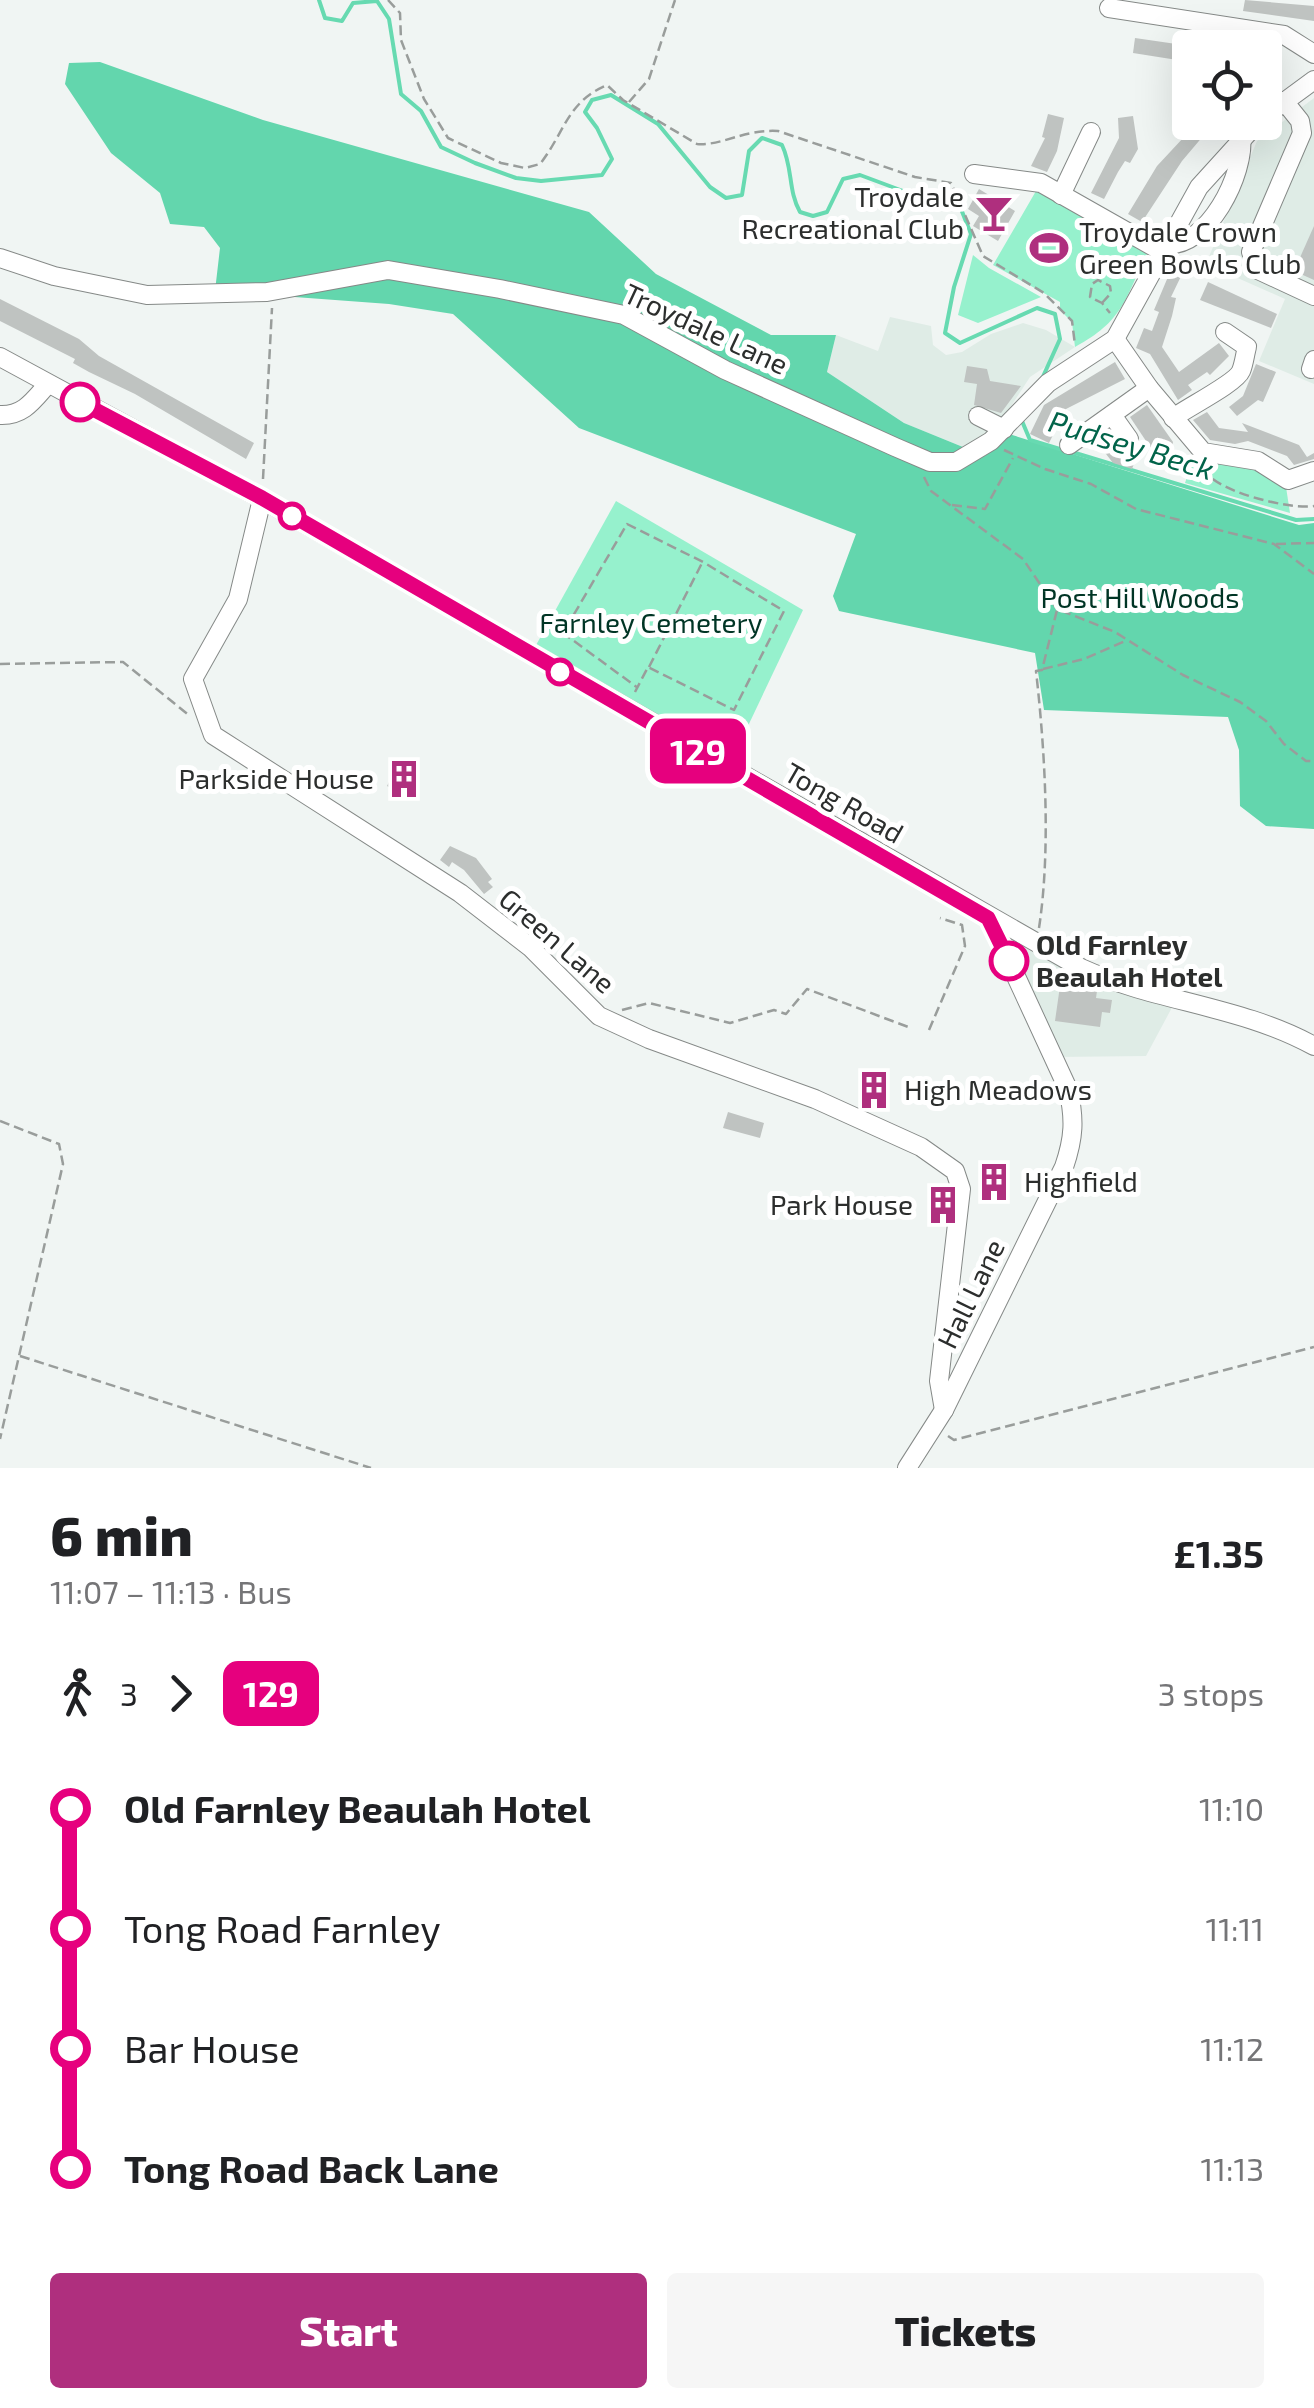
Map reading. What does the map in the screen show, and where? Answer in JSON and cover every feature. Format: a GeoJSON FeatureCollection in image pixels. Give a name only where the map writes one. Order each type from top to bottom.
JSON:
{"type":"FeatureCollection","features":[{"type":"Feature","properties":{"kind":"street"},"geometry":{"type":"LineString","coordinates":[[1110,8],[1284,36],[1314,54]]}},
{"type":"Feature","properties":{"kind":"street"},"geometry":{"type":"LineString","coordinates":[[1314,80],[1284,101],[1300,121],[1302,133],[1251,252],[1258,270],[1314,296]]}},
{"type":"Feature","properties":{"kind":"street"},"geometry":{"type":"LineString","coordinates":[[1061,195],[1090,132]]}},
{"type":"Feature","properties":{"kind":"street","name":"Troydale Lane"},"geometry":{"type":"LineString","coordinates":[[0,258],[54,276],[147,296],[272,291],[388,270],[624,316],[725,370],[930,462],[956,462],[1007,426],[1048,383],[1116,339],[1199,187],[1238,140]]}},
{"type":"Feature","properties":{"kind":"street"},"geometry":{"type":"LineString","coordinates":[[974,174],[1041,183],[1163,248],[1180,246],[1198,235],[1235,181],[1244,156],[1242,140]]}},
{"type":"Feature","properties":{"kind":"street"},"geometry":{"type":"LineString","coordinates":[[1173,418],[1200,398],[1227,387],[1241,374],[1247,347],[1224,332]]}},
{"type":"Feature","properties":{"kind":"street"},"geometry":{"type":"LineString","coordinates":[[1116,339],[1149,388],[1204,452],[1258,461],[1288,480],[1314,471]]}},
{"type":"Feature","properties":{"kind":"street","name":"Tong Road"},"geometry":{"type":"LineString","coordinates":[[0,357],[262,498],[988,918],[1107,980],[1259,1022],[1314,1046]]}},
{"type":"Feature","properties":{"kind":"street"},"geometry":{"type":"LineString","coordinates":[[0,415],[12,416],[26,409],[47,385]]}},
{"type":"Feature","properties":{"kind":"street"},"geometry":{"type":"LineString","coordinates":[[1069,445],[1149,388]]}},
{"type":"Feature","properties":{"kind":"street"},"geometry":{"type":"LineString","coordinates":[[1112,415],[1129,439]]}},
{"type":"Feature","properties":{"kind":"street"},"geometry":{"type":"LineString","coordinates":[[978,416],[1007,426]]}},
{"type":"Feature","properties":{"kind":"street"},"geometry":{"type":"LineString","coordinates":[[213,735],[192,679],[238,598],[262,498]]}},
{"type":"Feature","properties":{"kind":"street","name":"Green Lane"},"geometry":{"type":"LineString","coordinates":[[213,735],[460,893],[530,947],[599,1016],[649,1039],[815,1098],[921,1147],[955,1171],[961,1189],[939,1381],[944,1410]]}},
{"type":"Feature","properties":{"kind":"street","name":"Hall Lane"},"geometry":{"type":"LineString","coordinates":[[907,1468],[944,1410],[1074,1140],[1068,1089],[988,918]]}},
{"type":"Feature","properties":{"kind":"path"},"geometry":{"type":"LineString","coordinates":[[388,0],[400,13],[400,40],[424,99],[448,138],[501,163],[525,168],[540,164],[560,138],[568,114],[585,94],[607,85],[628,103],[696,144],[708,145],[757,130],[778,130],[915,176],[951,183],[983,256],[1044,293],[1072,322],[1078,364]]}},
{"type":"Feature","properties":{"kind":"path"},"geometry":{"type":"LineString","coordinates":[[628,103],[649,79],[676,0]]}},
{"type":"Feature","properties":{"kind":"path"},"geometry":{"type":"LineString","coordinates":[[1098,280],[1110,286],[1108,300],[1102,303],[1090,297],[1092,284],[1098,280]]}},
{"type":"Feature","properties":{"kind":"path"},"geometry":{"type":"LineString","coordinates":[[262,498],[272,291]]}},
{"type":"Feature","properties":{"kind":"path"},"geometry":{"type":"LineString","coordinates":[[999,448],[1091,484],[1136,509],[1274,544],[1314,542]]}},
{"type":"Feature","properties":{"kind":"path"},"geometry":{"type":"LineString","coordinates":[[1204,452],[1200,462],[1206,476],[1224,489],[1295,508],[1314,506]]}},
{"type":"Feature","properties":{"kind":"path"},"geometry":{"type":"LineString","coordinates":[[950,505],[985,509],[1014,455]]}},
{"type":"Feature","properties":{"kind":"path"},"geometry":{"type":"LineString","coordinates":[[932,491],[1023,559],[1057,609],[1127,640],[1184,675],[1240,702],[1266,720],[1284,744],[1306,761],[1314,761]]}},
{"type":"Feature","properties":{"kind":"path"},"geometry":{"type":"LineString","coordinates":[[638,688],[563,634],[627,524],[703,562],[784,612],[734,710],[648,667]]}},
{"type":"Feature","properties":{"kind":"path"},"geometry":{"type":"LineString","coordinates":[[1274,544],[1314,574]]}},
{"type":"Feature","properties":{"kind":"path"},"geometry":{"type":"LineString","coordinates":[[626,710],[703,562]]}},
{"type":"Feature","properties":{"kind":"path"},"geometry":{"type":"LineString","coordinates":[[1042,670],[1047,636],[1057,609]]}},
{"type":"Feature","properties":{"kind":"path"},"geometry":{"type":"LineString","coordinates":[[1034,942],[1045,902],[1045,753],[1036,670],[1084,659],[1127,640]]}},
{"type":"Feature","properties":{"kind":"path"},"geometry":{"type":"LineString","coordinates":[[0,664],[123,662],[213,735]]}},
{"type":"Feature","properties":{"kind":"path"},"geometry":{"type":"LineString","coordinates":[[929,1030],[965,946],[962,925],[940,918]]}},
{"type":"Feature","properties":{"kind":"path"},"geometry":{"type":"LineString","coordinates":[[599,1016],[648,1002],[730,1023],[774,1010],[786,1014],[807,989],[911,1028]]}},
{"type":"Feature","properties":{"kind":"path"},"geometry":{"type":"LineString","coordinates":[[0,1121],[59,1144],[64,1164],[0,1439]]}},
{"type":"Feature","properties":{"kind":"path"},"geometry":{"type":"LineString","coordinates":[[933,1428],[954,1440],[1314,1348]]}},
{"type":"Feature","properties":{"kind":"path"},"geometry":{"type":"LineString","coordinates":[[20,1356],[371,1468]]}},
{"type":"Feature","properties":{"kind":"shaded area"},"geometry":{"type":"Polygon","coordinates":[[[1314,98],[1314,384],[1259,361],[1285,299],[1206,264],[1257,141],[1282,140],[1282,122],[1314,98]]]}},
{"type":"Feature","properties":{"kind":"shaded area"},"geometry":{"type":"Polygon","coordinates":[[[890,317],[931,326],[933,345],[946,355],[962,352],[991,334],[1023,323],[1046,330],[1075,347],[1030,377],[1002,420],[968,449],[904,423],[827,372],[836,335],[878,351],[890,317]]]}},
{"type":"Feature","properties":{"kind":"shaded area"},"geometry":{"type":"Polygon","coordinates":[[[989,918],[1081,968],[1176,1000],[1146,1056],[1056,1057],[989,918]]]}},
{"type":"Feature","properties":{"kind":"green space","name":"Post Hill Woods"},"geometry":{"type":"Polygon","coordinates":[[[100,62],[263,120],[589,212],[656,274],[771,335],[836,335],[827,372],[904,423],[985,456],[1009,434],[1299,525],[1314,523],[1314,829],[1266,826],[1240,806],[1239,750],[1228,717],[1044,710],[1035,653],[839,611],[833,596],[856,534],[579,428],[453,314],[389,304],[215,291],[220,248],[204,227],[170,224],[160,193],[111,153],[65,84],[69,63],[100,62]]]}},
{"type":"Feature","properties":{"kind":"green space"},"geometry":{"type":"Polygon","coordinates":[[[1036,191],[1147,254],[1113,319],[1075,347],[1072,322],[1060,310],[1060,302],[993,265],[1036,191]]]}},
{"type":"Feature","properties":{"kind":"green space"},"geometry":{"type":"Polygon","coordinates":[[[973,255],[1041,297],[978,323],[958,315],[973,255]]]}},
{"type":"Feature","properties":{"kind":"green space"},"geometry":{"type":"Polygon","coordinates":[[[1194,456],[1240,462],[1286,487],[1290,513],[1185,483],[1194,456]]]}},
{"type":"Feature","properties":{"kind":"green space","name":"Farnley Cemetery"},"geometry":{"type":"Polygon","coordinates":[[[616,501],[803,610],[728,768],[530,656],[616,501]]]}},
{"type":"Feature","properties":{"kind":"building"},"geometry":{"type":"Polygon","coordinates":[[[1245,0],[1314,6],[1314,21],[1243,11],[1245,0]]]}},
{"type":"Feature","properties":{"kind":"building"},"geometry":{"type":"Polygon","coordinates":[[[1135,38],[1172,43],[1172,59],[1133,53],[1135,38]]]}},
{"type":"Feature","properties":{"kind":"building"},"geometry":{"type":"Polygon","coordinates":[[[1048,114],[1064,118],[1057,151],[1047,172],[1031,166],[1045,138],[1042,137],[1048,114]]]}},
{"type":"Feature","properties":{"kind":"building"},"geometry":{"type":"Polygon","coordinates":[[[1133,116],[1138,149],[1130,163],[1125,161],[1104,199],[1091,193],[1119,138],[1118,118],[1133,116]]]}},
{"type":"Feature","properties":{"kind":"building"},"geometry":{"type":"Polygon","coordinates":[[[1181,140],[1200,140],[1142,222],[1128,214],[1157,166],[1181,140]]]}},
{"type":"Feature","properties":{"kind":"building","name":"Troydale Recreational Club"},"geometry":{"type":"Polygon","coordinates":[[[979,189],[1015,211],[998,241],[973,226],[979,216],[968,209],[979,189]]]}},
{"type":"Feature","properties":{"kind":"building"},"geometry":{"type":"Polygon","coordinates":[[[1314,226],[1314,280],[1294,271],[1314,226]]]}},
{"type":"Feature","properties":{"kind":"building"},"geometry":{"type":"Polygon","coordinates":[[[1173,265],[1184,270],[1171,297],[1176,298],[1162,347],[1179,372],[1219,343],[1229,356],[1210,375],[1207,372],[1188,385],[1192,390],[1178,400],[1150,354],[1136,348],[1144,328],[1152,331],[1159,312],[1154,310],[1173,265]]]}},
{"type":"Feature","properties":{"kind":"building"},"geometry":{"type":"Polygon","coordinates":[[[1208,282],[1277,314],[1271,328],[1200,300],[1208,282]]]}},
{"type":"Feature","properties":{"kind":"building"},"geometry":{"type":"Polygon","coordinates":[[[0,299],[79,339],[99,356],[254,443],[246,459],[73,363],[75,359],[0,321],[0,299]]]}},
{"type":"Feature","properties":{"kind":"building"},"geometry":{"type":"Polygon","coordinates":[[[1115,362],[1125,379],[1066,409],[1049,443],[1030,434],[1044,405],[1115,362]]]}},
{"type":"Feature","properties":{"kind":"building"},"geometry":{"type":"Polygon","coordinates":[[[1256,364],[1276,372],[1263,402],[1258,400],[1237,416],[1229,407],[1243,396],[1256,364]]]}},
{"type":"Feature","properties":{"kind":"building"},"geometry":{"type":"Polygon","coordinates":[[[967,366],[987,369],[990,381],[1021,386],[1001,413],[974,405],[977,384],[964,382],[967,366]]]}},
{"type":"Feature","properties":{"kind":"building"},"geometry":{"type":"Polygon","coordinates":[[[1147,405],[1173,442],[1170,456],[1154,453],[1130,417],[1147,405]]]}},
{"type":"Feature","properties":{"kind":"building"},"geometry":{"type":"Polygon","coordinates":[[[1207,412],[1219,428],[1248,432],[1242,423],[1299,445],[1307,457],[1314,453],[1314,459],[1294,465],[1287,456],[1248,441],[1235,444],[1210,440],[1193,420],[1207,412]]]}},
{"type":"Feature","properties":{"kind":"building"},"geometry":{"type":"Polygon","coordinates":[[[1106,434],[1121,453],[1136,458],[1132,469],[1113,463],[1096,441],[1106,434]]]}},
{"type":"Feature","properties":{"kind":"building","name":"Parkside House"},"geometry":{"type":"Polygon","coordinates":[[[399,762],[418,774],[407,796],[387,786],[399,762]]]}},
{"type":"Feature","properties":{"kind":"building"},"geometry":{"type":"Polygon","coordinates":[[[450,846],[476,858],[492,879],[488,882],[493,887],[484,894],[464,870],[440,860],[450,846]]]}},
{"type":"Feature","properties":{"kind":"building"},"geometry":{"type":"Polygon","coordinates":[[[1060,986],[1097,991],[1096,998],[1112,1000],[1110,1013],[1102,1012],[1100,1027],[1055,1021],[1060,986]]]}},
{"type":"Feature","properties":{"kind":"building","name":"High Meadows"},"geometry":{"type":"Polygon","coordinates":[[[869,1075],[889,1083],[879,1105],[860,1097],[869,1075]]]}},
{"type":"Feature","properties":{"kind":"building"},"geometry":{"type":"Polygon","coordinates":[[[728,1112],[764,1123],[760,1138],[723,1128],[728,1112]]]}},
{"type":"Feature","properties":{"kind":"waterway","name":"Pudsey Beck"},"geometry":{"type":"LineString","coordinates":[[319,0],[325,18],[342,21],[353,3],[377,1],[389,19],[401,94],[421,111],[441,147],[516,178],[541,181],[602,175],[612,159],[585,112],[592,100],[611,95],[658,124],[710,187],[726,198],[742,195],[749,151],[762,138],[782,145],[800,212],[813,216],[827,212],[843,179],[860,175],[903,191],[943,196],[961,209],[971,234],[945,333],[960,343],[1037,308],[1055,314],[1060,339],[1041,381]]}},
{"type":"Feature","properties":{"kind":"waterway","name":"Pudsey Beck"},"geometry":{"type":"LineString","coordinates":[[1022,421],[1030,440],[1063,450]]}},
{"type":"Feature","properties":{"kind":"waterway","name":"Pudsey Beck"},"geometry":{"type":"LineString","coordinates":[[1072,452],[1296,520],[1314,519]]}},
{"type":"Feature","properties":{"kind":"bus line","name":"129"},"geometry":{"type":"LineString","coordinates":[[80,402],[262,498],[988,918],[1009,961]]}},
{"type":"Feature","properties":{"kind":"place","name":"Troydale Recreational Club"},"geometry":{"type":"Point","coordinates":[994,213]}},
{"type":"Feature","properties":{"kind":"place","name":"Troydale Crown Green Bowls Club"},"geometry":{"type":"Point","coordinates":[1049,248]}},
{"type":"Feature","properties":{"kind":"place","name":"Parkside House"},"geometry":{"type":"Point","coordinates":[404,779]}},
{"type":"Feature","properties":{"kind":"place","name":"Old Farnley Beaulah Hotel"},"geometry":{"type":"Point","coordinates":[1009,961]}},
{"type":"Feature","properties":{"kind":"place","name":"High Meadows"},"geometry":{"type":"Point","coordinates":[874,1090]}},
{"type":"Feature","properties":{"kind":"place","name":"Highfield"},"geometry":{"type":"Point","coordinates":[994,1182]}},
{"type":"Feature","properties":{"kind":"place","name":"Park House"},"geometry":{"type":"Point","coordinates":[943,1205]}}]}
